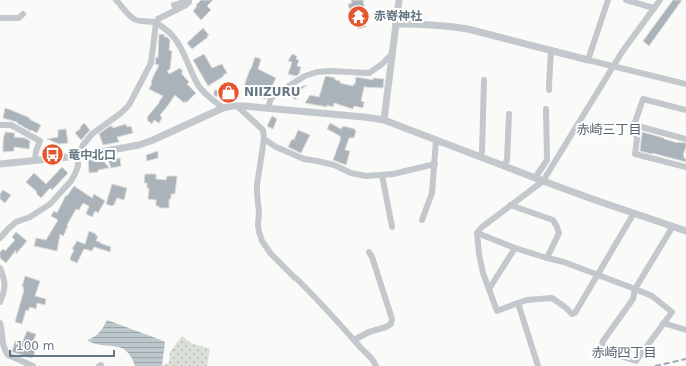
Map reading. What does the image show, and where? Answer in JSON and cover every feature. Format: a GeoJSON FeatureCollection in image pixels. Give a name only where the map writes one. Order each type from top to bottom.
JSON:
{"type":"FeatureCollection","features":[{"type":"Feature","properties":{"kind":"street"},"geometry":{"type":"LineString","coordinates":[[116,0],[128,14],[136,20],[156,23],[176,40],[199,86],[223,108]]}},
{"type":"Feature","properties":{"kind":"street"},"geometry":{"type":"LineString","coordinates":[[0,238],[16,222],[30,217],[50,204],[71,181],[78,166],[78,156],[83,145],[92,134],[121,114],[129,105],[151,63],[156,23],[158,19],[173,5],[179,4],[184,0]]}},
{"type":"Feature","properties":{"kind":"street"},"geometry":{"type":"LineString","coordinates":[[173,5],[186,5],[189,0]]}},
{"type":"Feature","properties":{"kind":"street"},"geometry":{"type":"LineString","coordinates":[[384,120],[399,0]]}},
{"type":"Feature","properties":{"kind":"street"},"geometry":{"type":"LineString","coordinates":[[588,60],[608,0]]}},
{"type":"Feature","properties":{"kind":"street"},"geometry":{"type":"LineString","coordinates":[[626,0],[654,8]]}},
{"type":"Feature","properties":{"kind":"street"},"geometry":{"type":"LineString","coordinates":[[633,213],[575,313],[572,314],[552,298],[528,300],[497,311],[483,273],[477,233],[482,227],[543,181],[622,52],[660,0]]}},
{"type":"Feature","properties":{"kind":"street"},"geometry":{"type":"LineString","coordinates":[[0,18],[19,18],[23,14]]}},
{"type":"Feature","properties":{"kind":"street"},"geometry":{"type":"LineString","coordinates":[[396,24],[453,26],[686,84]]}},
{"type":"Feature","properties":{"kind":"street"},"geometry":{"type":"LineString","coordinates":[[549,90],[551,51]]}},
{"type":"Feature","properties":{"kind":"street"},"geometry":{"type":"LineString","coordinates":[[268,108],[271,98],[305,76],[317,72],[330,71],[369,72],[382,64],[392,54]]}},
{"type":"Feature","properties":{"kind":"street"},"geometry":{"type":"LineString","coordinates":[[480,156],[482,152],[484,80]]}},
{"type":"Feature","properties":{"kind":"street"},"geometry":{"type":"LineString","coordinates":[[686,110],[643,99],[634,126],[637,139],[635,154],[686,167]]}},
{"type":"Feature","properties":{"kind":"street"},"geometry":{"type":"LineString","coordinates":[[237,106],[263,130],[264,139],[257,185],[259,212],[258,224],[262,241],[280,264],[297,279],[373,359],[376,366]]}},
{"type":"Feature","properties":{"kind":"street"},"geometry":{"type":"LineString","coordinates":[[0,164],[78,156],[139,145],[223,108],[237,106],[362,116],[384,120],[543,181],[686,230]]}},
{"type":"Feature","properties":{"kind":"street"},"geometry":{"type":"LineString","coordinates":[[535,178],[547,160],[546,109]]}},
{"type":"Feature","properties":{"kind":"street"},"geometry":{"type":"LineString","coordinates":[[504,166],[507,160],[509,114]]}},
{"type":"Feature","properties":{"kind":"street"},"geometry":{"type":"LineString","coordinates":[[0,125],[11,125],[40,141],[36,151],[35,161]]}},
{"type":"Feature","properties":{"kind":"street"},"geometry":{"type":"LineString","coordinates":[[634,126],[686,139]]}},
{"type":"Feature","properties":{"kind":"street"},"geometry":{"type":"LineString","coordinates":[[264,139],[276,147],[304,159],[334,165],[351,173],[366,176],[404,172],[435,164]]}},
{"type":"Feature","properties":{"kind":"street"},"geometry":{"type":"LineString","coordinates":[[422,220],[432,193],[436,140]]}},
{"type":"Feature","properties":{"kind":"street"},"geometry":{"type":"LineString","coordinates":[[382,175],[392,227]]}},
{"type":"Feature","properties":{"kind":"street"},"geometry":{"type":"LineString","coordinates":[[510,205],[553,220],[559,233],[547,258]]}},
{"type":"Feature","properties":{"kind":"street"},"geometry":{"type":"LineString","coordinates":[[477,233],[516,248],[564,262],[635,289],[652,296],[672,312],[636,361],[611,353],[602,345],[603,341],[633,299],[635,289],[673,226]]}},
{"type":"Feature","properties":{"kind":"street"},"geometry":{"type":"LineString","coordinates":[[490,289],[516,248]]}},
{"type":"Feature","properties":{"kind":"street"},"geometry":{"type":"LineString","coordinates":[[354,340],[369,332],[386,327],[391,324],[392,319],[372,257],[369,252]]}},
{"type":"Feature","properties":{"kind":"street"},"geometry":{"type":"LineString","coordinates":[[0,268],[4,278],[4,288],[0,302]]}},
{"type":"Feature","properties":{"kind":"street"},"geometry":{"type":"LineString","coordinates":[[518,303],[538,366]]}},
{"type":"Feature","properties":{"kind":"street"},"geometry":{"type":"LineString","coordinates":[[0,323],[2,327],[3,346],[5,352],[8,355],[32,366]]}},
{"type":"Feature","properties":{"kind":"street"},"geometry":{"type":"LineString","coordinates":[[664,324],[686,330]]}},
{"type":"Feature","properties":{"kind":"shaded area"},"geometry":{"type":"Polygon","coordinates":[[[107,320],[165,342],[162,366],[135,366],[127,351],[115,346],[95,344],[88,341],[100,332],[107,320]]]}},
{"type":"Feature","properties":{"kind":"shaded area"},"geometry":{"type":"Polygon","coordinates":[[[182,336],[191,343],[210,349],[207,366],[163,366],[169,363],[170,352],[182,336]]]}},
{"type":"Feature","properties":{"kind":"building"},"geometry":{"type":"Polygon","coordinates":[[[201,0],[213,0],[207,6],[211,10],[201,20],[193,11],[201,0]]]}},
{"type":"Feature","properties":{"kind":"building","name":"赤嵜神社"},"geometry":{"type":"Polygon","coordinates":[[[351,0],[363,0],[366,27],[358,29],[354,13],[351,14],[348,4],[352,3],[351,0]]]}},
{"type":"Feature","properties":{"kind":"building"},"geometry":{"type":"Polygon","coordinates":[[[673,0],[682,0],[649,46],[643,41],[673,0]]]}},
{"type":"Feature","properties":{"kind":"building"},"geometry":{"type":"Polygon","coordinates":[[[203,28],[209,35],[207,36],[208,37],[192,49],[187,43],[203,28]]]}},
{"type":"Feature","properties":{"kind":"building"},"geometry":{"type":"Polygon","coordinates":[[[159,34],[165,35],[164,37],[167,37],[170,40],[169,50],[172,51],[170,69],[167,71],[169,74],[180,68],[183,72],[181,73],[189,82],[187,84],[196,93],[186,103],[175,95],[160,115],[162,118],[159,123],[154,120],[152,124],[147,120],[148,116],[163,96],[149,89],[159,65],[155,64],[156,57],[158,58],[159,34]]]}},
{"type":"Feature","properties":{"kind":"building"},"geometry":{"type":"Polygon","coordinates":[[[204,54],[212,68],[222,64],[227,73],[208,86],[193,60],[204,54]]]}},
{"type":"Feature","properties":{"kind":"building"},"geometry":{"type":"Polygon","coordinates":[[[292,54],[297,56],[296,59],[299,60],[297,66],[301,67],[299,74],[296,76],[288,74],[292,62],[288,61],[292,54]]]}},
{"type":"Feature","properties":{"kind":"building"},"geometry":{"type":"Polygon","coordinates":[[[255,57],[261,59],[258,69],[276,78],[265,99],[258,96],[259,94],[243,89],[255,57]]]}},
{"type":"Feature","properties":{"kind":"building"},"geometry":{"type":"Polygon","coordinates":[[[326,76],[335,78],[335,80],[340,81],[340,83],[353,86],[355,84],[356,77],[373,80],[373,78],[384,79],[383,88],[364,87],[361,101],[364,102],[363,108],[354,106],[353,109],[334,103],[333,107],[327,105],[327,107],[305,103],[310,95],[319,97],[326,76]]]}},
{"type":"Feature","properties":{"kind":"building"},"geometry":{"type":"Polygon","coordinates":[[[307,85],[297,93],[296,100],[290,97],[290,90],[307,85]]]}},
{"type":"Feature","properties":{"kind":"building","name":"NIIZURU"},"geometry":{"type":"Polygon","coordinates":[[[224,87],[236,88],[236,98],[214,95],[214,90],[224,91],[224,87]]]}},
{"type":"Feature","properties":{"kind":"building"},"geometry":{"type":"Polygon","coordinates":[[[5,108],[30,118],[29,119],[41,125],[37,133],[17,122],[3,118],[5,108]]]}},
{"type":"Feature","properties":{"kind":"building"},"geometry":{"type":"Polygon","coordinates":[[[272,116],[277,119],[273,129],[267,126],[272,116]]]}},
{"type":"Feature","properties":{"kind":"building"},"geometry":{"type":"Polygon","coordinates":[[[84,123],[90,130],[81,140],[75,133],[84,123]]]}},
{"type":"Feature","properties":{"kind":"building"},"geometry":{"type":"Polygon","coordinates":[[[330,123],[341,129],[343,126],[355,129],[356,131],[354,138],[349,138],[345,150],[350,151],[346,165],[333,160],[341,138],[327,129],[330,123]]]}},
{"type":"Feature","properties":{"kind":"building"},"geometry":{"type":"Polygon","coordinates":[[[126,124],[127,127],[131,126],[133,133],[117,137],[119,142],[103,145],[99,134],[110,126],[113,128],[126,124]]]}},
{"type":"Feature","properties":{"kind":"building"},"geometry":{"type":"Polygon","coordinates":[[[66,129],[68,143],[59,144],[47,139],[58,137],[58,130],[66,129]]]}},
{"type":"Feature","properties":{"kind":"building"},"geometry":{"type":"Polygon","coordinates":[[[298,130],[310,135],[301,153],[288,147],[292,139],[294,140],[298,130]]]}},
{"type":"Feature","properties":{"kind":"building"},"geometry":{"type":"Polygon","coordinates":[[[5,132],[15,133],[14,137],[25,138],[30,141],[29,149],[14,147],[14,151],[3,152],[5,132]]]}},
{"type":"Feature","properties":{"kind":"building"},"geometry":{"type":"Polygon","coordinates":[[[642,132],[678,143],[686,143],[683,155],[686,162],[640,151],[642,132]]]}},
{"type":"Feature","properties":{"kind":"building"},"geometry":{"type":"Polygon","coordinates":[[[158,151],[158,158],[147,161],[146,155],[158,151]]]}},
{"type":"Feature","properties":{"kind":"building"},"geometry":{"type":"Polygon","coordinates":[[[120,158],[121,166],[111,168],[108,160],[120,158]]]}},
{"type":"Feature","properties":{"kind":"building"},"geometry":{"type":"Polygon","coordinates":[[[97,159],[97,162],[104,161],[109,168],[98,170],[98,172],[89,173],[88,160],[97,159]]]}},
{"type":"Feature","properties":{"kind":"building"},"geometry":{"type":"Polygon","coordinates":[[[62,167],[68,173],[52,190],[50,188],[41,198],[26,182],[34,173],[46,184],[62,167]]]}},
{"type":"Feature","properties":{"kind":"building"},"geometry":{"type":"Polygon","coordinates":[[[145,174],[156,174],[156,179],[166,180],[167,176],[177,176],[175,194],[171,194],[171,199],[169,199],[169,208],[159,208],[159,206],[156,206],[156,200],[148,199],[149,188],[147,188],[147,183],[144,183],[145,174]]]}},
{"type":"Feature","properties":{"kind":"building"},"geometry":{"type":"Polygon","coordinates":[[[112,184],[127,188],[124,200],[117,198],[112,206],[106,204],[112,184]]]}},
{"type":"Feature","properties":{"kind":"building"},"geometry":{"type":"Polygon","coordinates":[[[74,186],[92,198],[94,194],[105,201],[98,213],[95,211],[92,217],[86,214],[89,206],[83,203],[79,210],[76,209],[63,236],[60,234],[57,251],[34,246],[36,238],[46,240],[58,220],[51,216],[54,211],[57,213],[66,195],[67,196],[74,186]]]}},
{"type":"Feature","properties":{"kind":"building"},"geometry":{"type":"Polygon","coordinates":[[[3,190],[11,195],[5,203],[0,199],[0,194],[3,190]]]}},
{"type":"Feature","properties":{"kind":"building"},"geometry":{"type":"Polygon","coordinates":[[[89,231],[98,236],[96,241],[111,247],[110,252],[94,247],[92,251],[84,249],[77,263],[70,260],[74,250],[72,249],[77,241],[85,244],[89,231]]]}},
{"type":"Feature","properties":{"kind":"building"},"geometry":{"type":"Polygon","coordinates":[[[16,232],[27,241],[16,254],[16,250],[6,263],[0,258],[0,252],[3,249],[5,251],[15,240],[12,237],[16,232]]]}},
{"type":"Feature","properties":{"kind":"building"},"geometry":{"type":"Polygon","coordinates":[[[25,276],[40,281],[35,296],[46,299],[45,305],[37,303],[36,309],[30,307],[28,311],[26,310],[22,324],[15,322],[24,290],[24,287],[22,287],[25,276]]]}},
{"type":"Feature","properties":{"kind":"building"},"geometry":{"type":"Polygon","coordinates":[[[27,331],[36,334],[31,349],[36,350],[32,358],[12,352],[15,341],[22,343],[27,331]]]}},
{"type":"Feature","properties":{"kind":"railway"},"geometry":{"type":"LineString","coordinates":[[655,366],[686,359]]}},
{"type":"Feature","properties":{"kind":"place","name":"赤嵜神社"},"geometry":{"type":"Point","coordinates":[359,16]}},
{"type":"Feature","properties":{"kind":"place","name":"NIIZURU"},"geometry":{"type":"Point","coordinates":[229,92]}},
{"type":"Feature","properties":{"kind":"place","name":"竜中北口"},"geometry":{"type":"Point","coordinates":[53,155]}},
{"type":"Feature","properties":{"kind":"district","name":"赤崎三丁目"},"geometry":{"type":"Point","coordinates":[609,129]}},
{"type":"Feature","properties":{"kind":"district","name":"赤崎四丁目"},"geometry":{"type":"Point","coordinates":[624,352]}}]}
